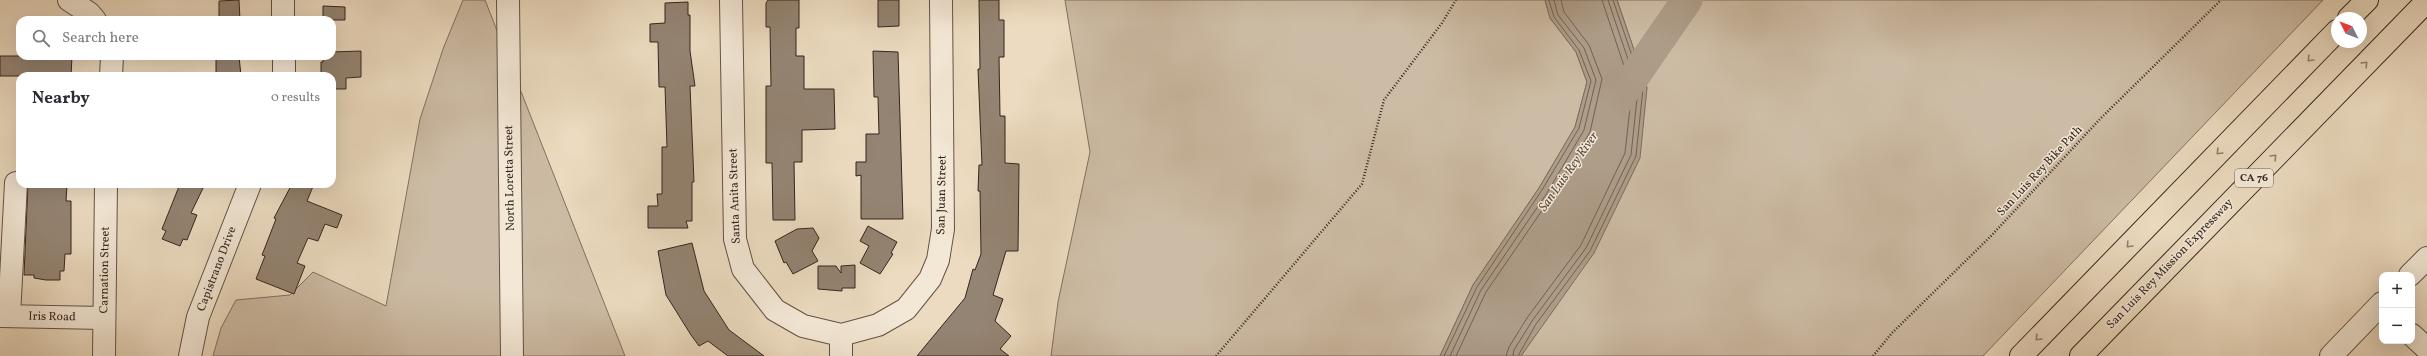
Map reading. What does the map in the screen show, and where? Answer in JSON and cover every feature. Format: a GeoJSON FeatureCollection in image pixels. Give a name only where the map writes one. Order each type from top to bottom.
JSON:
{"type":"FeatureCollection","features":[{"type":"Feature","properties":{"kind":"highway"},"geometry":{"type":"LineString","coordinates":[[2355,12],[2367,0]]}},
{"type":"Feature","properties":{"kind":"highway","name":"San Luis Rey Mission Expressway"},"geometry":{"type":"LineString","coordinates":[[2081,356],[2427,1]]}},
{"type":"Feature","properties":{"kind":"highway"},"geometry":{"type":"LineString","coordinates":[[2021,356],[2331,37]]}},
{"type":"Feature","properties":{"kind":"street"},"geometry":{"type":"LineString","coordinates":[[69,0],[90,13],[92,16]]}},
{"type":"Feature","properties":{"kind":"street"},"geometry":{"type":"LineString","coordinates":[[283,0],[283,16]]}},
{"type":"Feature","properties":{"kind":"street","name":"North Loretta Street"},"geometry":{"type":"LineString","coordinates":[[508,0],[512,356]]}},
{"type":"Feature","properties":{"kind":"street","name":"Santa Anita Street"},"geometry":{"type":"LineString","coordinates":[[731,0],[735,239],[743,269],[775,310],[803,326],[841,335]]}},
{"type":"Feature","properties":{"kind":"street","name":"San Juan Street"},"geometry":{"type":"LineString","coordinates":[[841,335],[878,325],[906,308],[930,279],[938,260],[943,229],[941,0]]}},
{"type":"Feature","properties":{"kind":"street"},"geometry":{"type":"LineString","coordinates":[[111,72],[112,60]]}},
{"type":"Feature","properties":{"kind":"street"},"geometry":{"type":"LineString","coordinates":[[284,60],[284,72]]}},
{"type":"Feature","properties":{"kind":"street"},"geometry":{"type":"LineString","coordinates":[[5,316],[16,183]]}},
{"type":"Feature","properties":{"kind":"street","name":"Carnation Street"},"geometry":{"type":"LineString","coordinates":[[104,356],[106,188]]}},
{"type":"Feature","properties":{"kind":"street","name":"Capistrano Drive"},"geometry":{"type":"LineString","coordinates":[[190,356],[198,317],[248,188]]}},
{"type":"Feature","properties":{"kind":"street"},"geometry":{"type":"LineString","coordinates":[[2413,272],[2427,258]]}},
{"type":"Feature","properties":{"kind":"street"},"geometry":{"type":"LineString","coordinates":[[2331,356],[2379,307]]}},
{"type":"Feature","properties":{"kind":"street","name":"Iris Road"},"geometry":{"type":"LineString","coordinates":[[5,316],[104,318]]}},
{"type":"Feature","properties":{"kind":"street"},"geometry":{"type":"LineString","coordinates":[[841,335],[841,356]]}},
{"type":"Feature","properties":{"kind":"street"},"geometry":{"type":"LineString","coordinates":[[2415,338],[2427,348]]}},
{"type":"Feature","properties":{"kind":"path"},"geometry":{"type":"LineString","coordinates":[[1216,356],[1362,184],[1384,100],[1442,23],[1456,0]]}},
{"type":"Feature","properties":{"kind":"path","name":"San Luis Rey Bike Path"},"geometry":{"type":"LineString","coordinates":[[1873,356],[1892,333],[2045,179],[2101,118],[2221,0]]}},
{"type":"Feature","properties":{"kind":"shaded area"},"geometry":{"type":"Polygon","coordinates":[[[463,0],[485,0],[625,356],[213,356],[221,328],[236,300],[290,295],[313,272],[386,306],[420,119],[443,49],[463,0]]]}},
{"type":"Feature","properties":{"kind":"shaded area"},"geometry":{"type":"Polygon","coordinates":[[[1065,0],[1545,0],[1550,18],[1576,52],[1587,82],[1575,127],[1539,188],[1473,285],[1440,356],[1051,356],[1058,302],[1090,152],[1065,0]]]}},
{"type":"Feature","properties":{"kind":"shaded area"},"geometry":{"type":"Polygon","coordinates":[[[1617,0],[2323,0],[1983,356],[1521,356],[1540,326],[1647,88],[1617,0]]]}},
{"type":"Feature","properties":{"kind":"water"},"geometry":{"type":"Polygon","coordinates":[[[1545,0],[1617,0],[1647,88],[1640,158],[1594,253],[1521,356],[1440,356],[1473,285],[1539,188],[1575,127],[1587,82],[1576,52],[1550,18],[1545,0]]]}},
{"type":"Feature","properties":{"kind":"building"},"geometry":{"type":"Polygon","coordinates":[[[239,0],[240,16],[219,16],[219,1],[239,0]]]}},
{"type":"Feature","properties":{"kind":"building"},"geometry":{"type":"Polygon","coordinates":[[[768,0],[799,0],[799,28],[796,28],[796,56],[804,56],[804,89],[834,89],[835,129],[802,130],[802,162],[794,162],[795,220],[773,220],[772,163],[766,163],[766,86],[771,86],[770,27],[766,27],[766,3],[768,0]]]}},
{"type":"Feature","properties":{"kind":"building"},"geometry":{"type":"Polygon","coordinates":[[[878,0],[899,0],[899,26],[878,27],[878,0]]]}},
{"type":"Feature","properties":{"kind":"building"},"geometry":{"type":"Polygon","coordinates":[[[979,0],[999,0],[999,20],[1004,20],[1004,57],[999,57],[1000,116],[1005,116],[1005,163],[1019,164],[1018,251],[1006,251],[993,295],[1003,299],[995,321],[1011,336],[1000,349],[1009,356],[917,356],[965,298],[973,269],[975,270],[981,254],[980,191],[978,191],[979,165],[982,165],[978,69],[980,69],[979,0]]]}},
{"type":"Feature","properties":{"kind":"building"},"geometry":{"type":"Polygon","coordinates":[[[688,2],[688,15],[690,15],[690,51],[695,86],[690,86],[694,182],[692,182],[692,221],[686,221],[688,228],[648,228],[648,206],[658,206],[657,194],[662,194],[662,147],[667,147],[665,87],[659,87],[658,42],[650,42],[650,24],[665,23],[665,3],[688,2]]]}},
{"type":"Feature","properties":{"kind":"building"},"geometry":{"type":"Polygon","coordinates":[[[323,6],[345,7],[345,20],[336,20],[336,16],[323,16],[323,6]]]}},
{"type":"Feature","properties":{"kind":"building"},"geometry":{"type":"Polygon","coordinates":[[[361,51],[361,77],[346,78],[346,89],[336,89],[336,72],[321,72],[321,62],[323,62],[323,60],[336,60],[336,52],[361,51]]]}},
{"type":"Feature","properties":{"kind":"building"},"geometry":{"type":"Polygon","coordinates":[[[873,51],[898,52],[903,219],[861,219],[861,175],[856,176],[856,162],[866,162],[866,134],[879,134],[878,97],[874,97],[873,51]]]}},
{"type":"Feature","properties":{"kind":"building"},"geometry":{"type":"Polygon","coordinates":[[[0,56],[16,56],[16,60],[72,60],[71,72],[16,72],[16,76],[0,76],[0,56]]]}},
{"type":"Feature","properties":{"kind":"building"},"geometry":{"type":"Polygon","coordinates":[[[216,60],[239,60],[241,72],[216,72],[216,60]]]}},
{"type":"Feature","properties":{"kind":"building"},"geometry":{"type":"Polygon","coordinates":[[[28,188],[67,188],[66,201],[71,201],[71,254],[65,254],[64,271],[60,271],[60,280],[46,280],[34,278],[34,275],[24,275],[28,188]]]}},
{"type":"Feature","properties":{"kind":"building"},"geometry":{"type":"Polygon","coordinates":[[[178,188],[203,188],[191,213],[197,215],[187,240],[183,239],[180,246],[162,239],[166,231],[162,229],[178,188]]]}},
{"type":"Feature","properties":{"kind":"building"},"geometry":{"type":"Polygon","coordinates":[[[290,188],[312,188],[307,201],[342,215],[337,228],[325,224],[318,241],[308,238],[297,263],[305,266],[294,294],[256,279],[265,256],[262,255],[276,219],[274,218],[290,188]]]}},
{"type":"Feature","properties":{"kind":"building"},"geometry":{"type":"Polygon","coordinates":[[[868,226],[897,242],[891,253],[893,254],[880,274],[860,263],[869,246],[860,241],[868,226]]]}},
{"type":"Feature","properties":{"kind":"building"},"geometry":{"type":"Polygon","coordinates":[[[813,228],[819,238],[812,251],[818,261],[793,274],[786,262],[784,263],[775,241],[797,229],[813,228]]]}},
{"type":"Feature","properties":{"kind":"building"},"geometry":{"type":"Polygon","coordinates":[[[692,243],[704,291],[729,330],[764,356],[728,356],[708,341],[699,346],[691,335],[666,295],[658,251],[692,243]]]}},
{"type":"Feature","properties":{"kind":"building"},"geometry":{"type":"Polygon","coordinates":[[[855,265],[855,288],[842,288],[842,291],[818,289],[818,266],[836,266],[841,273],[841,266],[855,265]]]}},
{"type":"Feature","properties":{"kind":"waterway","name":"San Luis Rey River"},"geometry":{"type":"LineString","coordinates":[[1616,103],[1687,0]]}}]}
